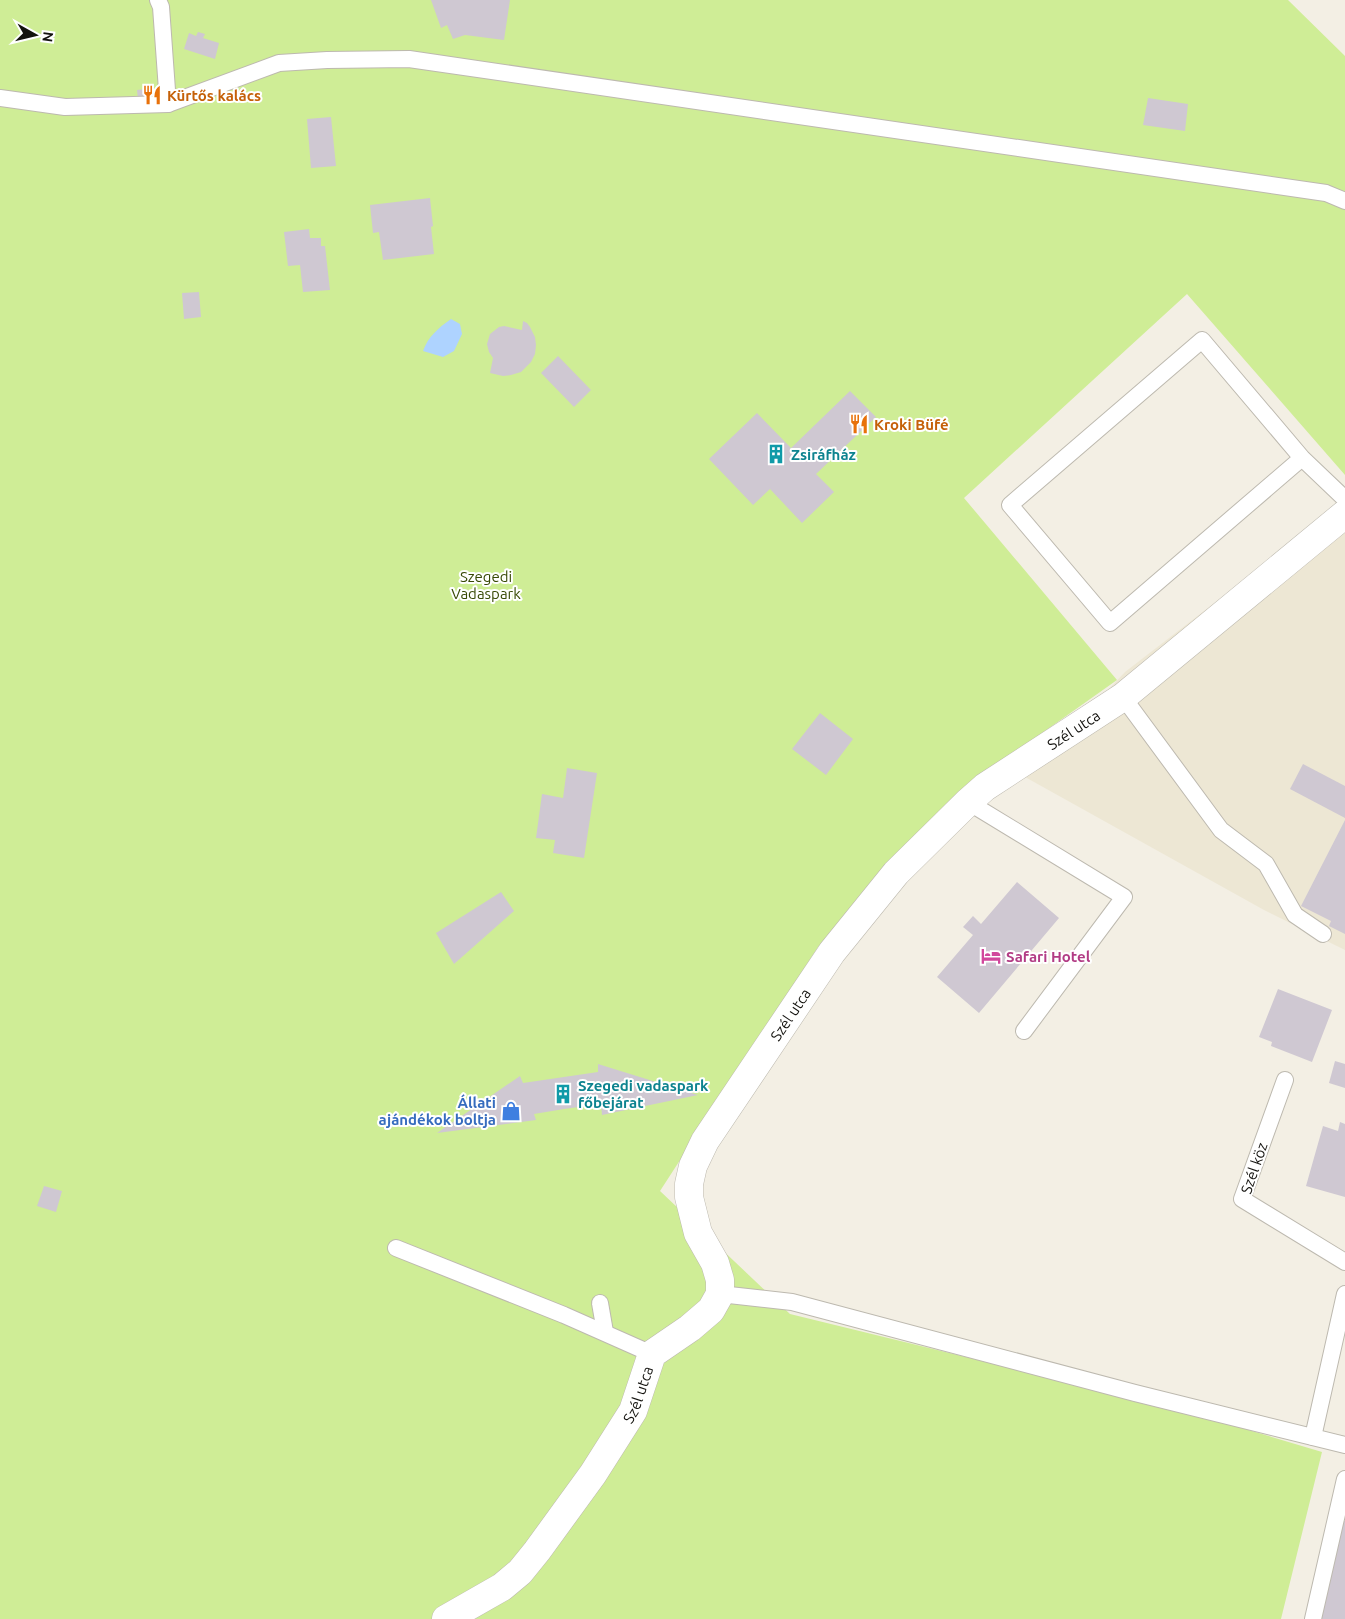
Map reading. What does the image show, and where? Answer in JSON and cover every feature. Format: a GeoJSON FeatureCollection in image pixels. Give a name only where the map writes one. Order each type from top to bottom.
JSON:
{"type":"FeatureCollection","features":[{"type":"Feature","properties":{"kind":"street","name":"Szél utca"},"geometry":{"type":"LineString","coordinates":[[446,1619],[502,1587],[520,1572],[593,1474],[633,1411],[652,1354],[690,1328],[711,1310],[720,1294],[720,1280],[715,1263],[698,1233],[688,1197],[693,1166],[705,1141],[832,952],[896,874],[985,787],[1123,697],[1345,514]]}},
{"type":"Feature","properties":{"kind":"lane"},"geometry":{"type":"LineString","coordinates":[[158,0],[161,7],[168,104]]}},
{"type":"Feature","properties":{"kind":"lane"},"geometry":{"type":"LineString","coordinates":[[0,98],[65,107],[168,104],[280,63],[409,58],[1326,193],[1345,201]]}},
{"type":"Feature","properties":{"kind":"lane"},"geometry":{"type":"LineString","coordinates":[[1302,458],[1110,623],[1010,505],[1202,340],[1302,458],[1345,499]]}},
{"type":"Feature","properties":{"kind":"lane"},"geometry":{"type":"LineString","coordinates":[[1123,697],[1222,830],[1266,864],[1295,915],[1323,934]]}},
{"type":"Feature","properties":{"kind":"lane"},"geometry":{"type":"LineString","coordinates":[[968,802],[1124,897],[1024,1031]]}},
{"type":"Feature","properties":{"kind":"lane","name":"Szél köz"},"geometry":{"type":"LineString","coordinates":[[1285,1080],[1242,1199],[1345,1262]]}},
{"type":"Feature","properties":{"kind":"lane"},"geometry":{"type":"LineString","coordinates":[[396,1248],[605,1332],[652,1354]]}},
{"type":"Feature","properties":{"kind":"lane"},"geometry":{"type":"LineString","coordinates":[[720,1294],[792,1302],[1135,1393],[1345,1445]]}},
{"type":"Feature","properties":{"kind":"lane"},"geometry":{"type":"LineString","coordinates":[[1312,1437],[1338,1355],[1345,1294]]}},
{"type":"Feature","properties":{"kind":"lane"},"geometry":{"type":"LineString","coordinates":[[600,1303],[605,1332]]}},
{"type":"Feature","properties":{"kind":"lane"},"geometry":{"type":"LineString","coordinates":[[1313,1619],[1345,1478]]}},
{"type":"Feature","properties":{"kind":"shaded area"},"geometry":{"type":"Polygon","coordinates":[[[1345,502],[1345,950],[1264,910],[1025,777],[1125,672],[1345,502]]]}},
{"type":"Feature","properties":{"kind":"green space","name":"Szegedi Vadaspark"},"geometry":{"type":"Polygon","coordinates":[[[0,0],[1288,0],[1345,56],[1345,475],[1187,294],[964,498],[1117,680],[977,779],[888,866],[818,947],[660,1191],[790,1314],[1182,1410],[1322,1452],[1281,1619],[0,1619],[0,0]]]}},
{"type":"Feature","properties":{"kind":"water"},"geometry":{"type":"Polygon","coordinates":[[[451,319],[460,324],[462,334],[454,351],[443,357],[423,351],[434,333],[451,319]]]}},
{"type":"Feature","properties":{"kind":"building"},"geometry":{"type":"Polygon","coordinates":[[[431,0],[510,0],[504,40],[465,35],[453,39],[447,25],[441,28],[431,0]]]}},
{"type":"Feature","properties":{"kind":"building"},"geometry":{"type":"Polygon","coordinates":[[[198,32],[205,34],[203,38],[219,43],[215,59],[184,49],[189,33],[196,36],[198,32]]]}},
{"type":"Feature","properties":{"kind":"building"},"geometry":{"type":"Polygon","coordinates":[[[153,88],[153,99],[138,100],[137,90],[153,88]]]}},
{"type":"Feature","properties":{"kind":"building"},"geometry":{"type":"Polygon","coordinates":[[[1148,98],[1188,104],[1185,131],[1143,125],[1148,98]]]}},
{"type":"Feature","properties":{"kind":"building"},"geometry":{"type":"Polygon","coordinates":[[[331,117],[336,166],[311,168],[307,119],[331,117]]]}},
{"type":"Feature","properties":{"kind":"building"},"geometry":{"type":"Polygon","coordinates":[[[430,198],[434,254],[383,260],[379,232],[373,233],[370,205],[430,198]]]}},
{"type":"Feature","properties":{"kind":"building"},"geometry":{"type":"Polygon","coordinates":[[[309,229],[310,238],[321,238],[321,246],[325,246],[330,290],[303,292],[300,265],[288,266],[284,232],[309,229]]]}},
{"type":"Feature","properties":{"kind":"building"},"geometry":{"type":"Polygon","coordinates":[[[199,292],[201,317],[184,319],[182,293],[199,292]]]}},
{"type":"Feature","properties":{"kind":"building"},"geometry":{"type":"Polygon","coordinates":[[[523,321],[530,327],[535,337],[535,354],[531,362],[521,372],[511,375],[503,376],[490,373],[493,358],[487,344],[490,334],[499,327],[504,326],[522,330],[523,321]]]}},
{"type":"Feature","properties":{"kind":"building"},"geometry":{"type":"Polygon","coordinates":[[[558,356],[591,390],[574,407],[541,373],[558,356]]]}},
{"type":"Feature","properties":{"kind":"building","name":"Zsiráfház"},"geometry":{"type":"Polygon","coordinates":[[[850,391],[876,417],[816,474],[834,492],[802,523],[770,489],[753,505],[709,459],[757,413],[791,448],[850,391]]]}},
{"type":"Feature","properties":{"kind":"building"},"geometry":{"type":"Polygon","coordinates":[[[820,713],[853,739],[826,775],[792,749],[820,713]]]}},
{"type":"Feature","properties":{"kind":"building"},"geometry":{"type":"Polygon","coordinates":[[[1303,764],[1345,786],[1345,818],[1290,789],[1303,764]]]}},
{"type":"Feature","properties":{"kind":"building"},"geometry":{"type":"Polygon","coordinates":[[[567,768],[597,773],[584,858],[553,853],[555,840],[536,838],[542,794],[563,798],[567,768]]]}},
{"type":"Feature","properties":{"kind":"building"},"geometry":{"type":"Polygon","coordinates":[[[1345,820],[1345,934],[1329,926],[1331,921],[1301,906],[1345,820]]]}},
{"type":"Feature","properties":{"kind":"building","name":"Safari Hotel"},"geometry":{"type":"Polygon","coordinates":[[[1017,882],[1059,918],[979,1013],[937,977],[973,935],[963,927],[973,916],[981,924],[1017,882]]]}},
{"type":"Feature","properties":{"kind":"building"},"geometry":{"type":"Polygon","coordinates":[[[501,892],[514,911],[454,964],[436,933],[501,892]]]}},
{"type":"Feature","properties":{"kind":"building"},"geometry":{"type":"Polygon","coordinates":[[[1278,989],[1332,1010],[1312,1062],[1271,1046],[1272,1042],[1259,1037],[1278,989]]]}},
{"type":"Feature","properties":{"kind":"building"},"geometry":{"type":"Polygon","coordinates":[[[1335,1061],[1345,1064],[1345,1088],[1329,1083],[1335,1061]]]}},
{"type":"Feature","properties":{"kind":"building"},"geometry":{"type":"Polygon","coordinates":[[[598,1064],[698,1095],[602,1115],[601,1104],[534,1114],[536,1120],[437,1133],[520,1076],[523,1083],[598,1072],[598,1064]]]}},
{"type":"Feature","properties":{"kind":"building"},"geometry":{"type":"Polygon","coordinates":[[[1340,1122],[1345,1124],[1345,1197],[1306,1186],[1323,1126],[1338,1131],[1340,1122]]]}},
{"type":"Feature","properties":{"kind":"building"},"geometry":{"type":"Polygon","coordinates":[[[44,1186],[62,1191],[56,1212],[37,1206],[44,1186]]]}},
{"type":"Feature","properties":{"kind":"building"},"geometry":{"type":"Polygon","coordinates":[[[1338,1519],[1345,1521],[1345,1619],[1317,1619],[1338,1519]]]}},
{"type":"Feature","properties":{"kind":"place","name":"Kürtős kalács"},"geometry":{"type":"Point","coordinates":[152,95]}},
{"type":"Feature","properties":{"kind":"place","name":"Kroki Büfé"},"geometry":{"type":"Point","coordinates":[859,424]}},
{"type":"Feature","properties":{"kind":"place","name":"Zsiráfház"},"geometry":{"type":"Point","coordinates":[776,454]}},
{"type":"Feature","properties":{"kind":"place","name":"Safari Hotel"},"geometry":{"type":"Point","coordinates":[991,956]}},
{"type":"Feature","properties":{"kind":"place","name":"Szegedi vadaspark főbejárat"},"geometry":{"type":"Point","coordinates":[563,1094]}},
{"type":"Feature","properties":{"kind":"place","name":"Állati ajándékok boltja"},"geometry":{"type":"Point","coordinates":[511,1111]}}]}
